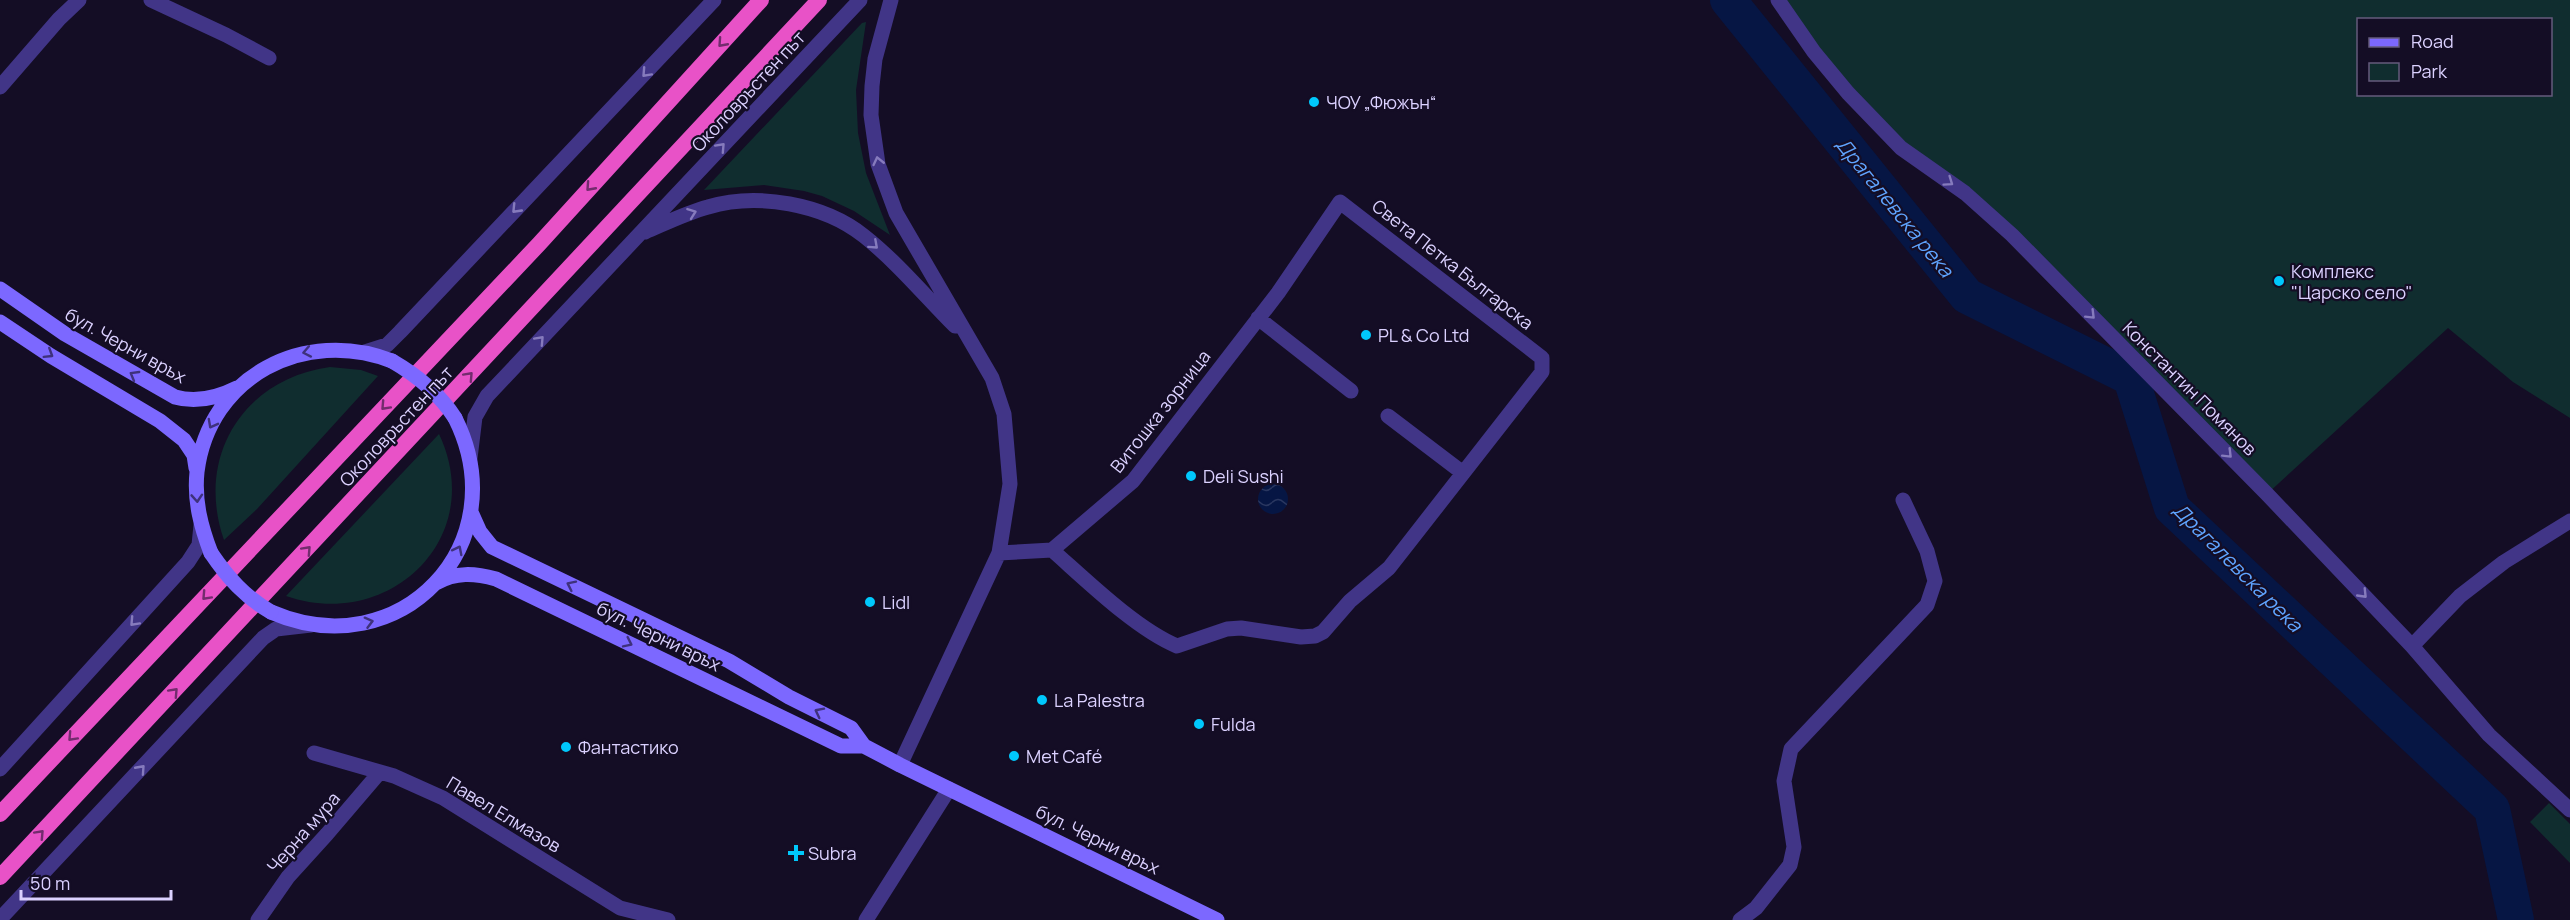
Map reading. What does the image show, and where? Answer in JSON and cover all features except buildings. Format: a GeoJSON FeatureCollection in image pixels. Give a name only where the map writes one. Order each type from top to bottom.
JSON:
{"type":"FeatureCollection","features":[{"type":"Feature","properties":{"kind":"highway","name":"Околовръстен път"},"geometry":{"type":"LineString","coordinates":[[0,814],[531,252],[761,0]]}},
{"type":"Feature","properties":{"kind":"highway","name":"Околовръстен път"},"geometry":{"type":"LineString","coordinates":[[0,877],[819,0]]}},
{"type":"Feature","properties":{"kind":"main road","name":"бул. Черни връх"},"geometry":{"type":"LineString","coordinates":[[0,289],[64,334],[175,397],[186,400],[208,399],[242,385]]}},
{"type":"Feature","properties":{"kind":"main road"},"geometry":{"type":"LineString","coordinates":[[0,322],[165,424],[184,440],[194,454],[197,471],[197,502],[201,525],[211,553],[233,583],[271,612],[311,625],[349,626],[380,619],[413,603],[435,583],[456,556],[466,532],[474,490],[470,458],[455,418],[424,381],[392,361],[365,352],[332,349],[298,354],[261,370],[242,385],[229,397],[213,423],[201,452],[197,471]]}},
{"type":"Feature","properties":{"kind":"main road","name":"бул. Черни връх"},"geometry":{"type":"LineString","coordinates":[[471,512],[480,532],[492,547],[729,662],[789,697],[851,728],[864,746],[900,765],[1217,920]]}},
{"type":"Feature","properties":{"kind":"main road","name":"бул. Черни връх"},"geometry":{"type":"LineString","coordinates":[[435,583],[449,576],[462,574],[480,574],[496,579],[841,746],[864,746]]}},
{"type":"Feature","properties":{"kind":"street"},"geometry":{"type":"LineString","coordinates":[[0,87],[59,19],[79,0]]}},
{"type":"Feature","properties":{"kind":"street"},"geometry":{"type":"LineString","coordinates":[[365,352],[387,345],[400,333],[714,0]]}},
{"type":"Feature","properties":{"kind":"street","name":"Околовръстен път"},"geometry":{"type":"LineString","coordinates":[[470,458],[473,429],[481,404],[860,0]]}},
{"type":"Feature","properties":{"kind":"street"},"geometry":{"type":"LineString","coordinates":[[891,0],[875,58],[872,86],[871,115],[878,164],[886,191],[896,213],[992,378],[1004,414],[1010,484],[999,553],[900,765]]}},
{"type":"Feature","properties":{"kind":"street","name":"Константин Помянов"},"geometry":{"type":"LineString","coordinates":[[1778,0],[1814,52],[1848,93],[1902,148],[1965,193],[2012,235],[2267,494],[2412,646],[2489,735],[2570,810]]}},
{"type":"Feature","properties":{"kind":"street"},"geometry":{"type":"LineString","coordinates":[[160,2],[269,58]]}},
{"type":"Feature","properties":{"kind":"street"},"geometry":{"type":"LineString","coordinates":[[638,236],[710,206],[734,201],[757,201],[802,207],[828,216],[862,234],[971,344]]}},
{"type":"Feature","properties":{"kind":"street","name":"Витошка зорница"},"geometry":{"type":"LineString","coordinates":[[1052,550],[1133,481],[1258,318],[1340,202]]}},
{"type":"Feature","properties":{"kind":"street","name":"Света Петка Българска"},"geometry":{"type":"LineString","coordinates":[[1340,202],[1542,358],[1542,372],[1463,473]]}},
{"type":"Feature","properties":{"kind":"street"},"geometry":{"type":"LineString","coordinates":[[1258,318],[1351,391]]}},
{"type":"Feature","properties":{"kind":"street"},"geometry":{"type":"LineString","coordinates":[[999,553],[1052,550],[1098,591],[1162,640],[1177,646],[1227,629],[1241,628],[1301,637],[1315,636],[1323,632],[1350,601],[1389,568],[1463,473],[1388,416]]}},
{"type":"Feature","properties":{"kind":"street"},"geometry":{"type":"LineString","coordinates":[[1740,920],[1756,908],[1790,865],[1794,847],[1784,781],[1791,749],[1927,605],[1935,582],[1927,551],[1903,500]]}},
{"type":"Feature","properties":{"kind":"street"},"geometry":{"type":"LineString","coordinates":[[2412,646],[2460,597],[2504,562],[2570,521]]}},
{"type":"Feature","properties":{"kind":"street"},"geometry":{"type":"LineString","coordinates":[[0,769],[188,562],[199,545],[201,525]]}},
{"type":"Feature","properties":{"kind":"street"},"geometry":{"type":"LineString","coordinates":[[0,919],[262,638],[276,629],[311,625]]}},
{"type":"Feature","properties":{"kind":"street","name":"Павел Елмазов"},"geometry":{"type":"LineString","coordinates":[[314,753],[394,776],[442,798],[620,908],[668,920]]}},
{"type":"Feature","properties":{"kind":"street","name":"Черна мура"},"geometry":{"type":"LineString","coordinates":[[258,920],[288,877],[380,772]]}},
{"type":"Feature","properties":{"kind":"street"},"geometry":{"type":"LineString","coordinates":[[866,920],[949,789]]}},
{"type":"Feature","properties":{"kind":"green space","name":"Комплекс \"Царско село\""},"geometry":{"type":"Polygon","coordinates":[[[1778,0],[2570,0],[2570,418],[2513,382],[2448,328],[2267,494],[2012,235],[1901,148],[1778,0]]]}},
{"type":"Feature","properties":{"kind":"green space"},"geometry":{"type":"Polygon","coordinates":[[[866,22],[856,90],[858,133],[866,173],[890,235],[854,211],[822,196],[804,191],[764,185],[704,190],[862,23],[866,22]]]}},
{"type":"Feature","properties":{"kind":"green space"},"geometry":{"type":"Polygon","coordinates":[[[330,367],[361,370],[378,376],[257,509],[224,540],[217,509],[216,480],[222,452],[234,427],[251,405],[273,387],[299,374],[330,367]]]}},
{"type":"Feature","properties":{"kind":"green space"},"geometry":{"type":"Polygon","coordinates":[[[439,434],[451,472],[450,508],[440,540],[420,567],[393,588],[361,600],[324,604],[286,596],[439,434]]]}},
{"type":"Feature","properties":{"kind":"green space"},"geometry":{"type":"Polygon","coordinates":[[[2549,803],[2570,824],[2570,863],[2530,822],[2549,803]]]}},
{"type":"Feature","properties":{"kind":"water"},"geometry":{"type":"Polygon","coordinates":[[[1273,484],[1284,488],[1288,499],[1284,510],[1273,514],[1262,510],[1258,499],[1262,488],[1273,484]]]}},
{"type":"Feature","properties":{"kind":"waterway","name":"Драгалевска река"},"geometry":{"type":"LineString","coordinates":[[1728,0],[1967,296],[2131,378],[2172,508],[2492,809],[2516,920]]}},
{"type":"Feature","properties":{"kind":"place","name":"ЧОУ „Фюжън“"},"geometry":{"type":"Point","coordinates":[1314,102]}},
{"type":"Feature","properties":{"kind":"place","name":"Комплекс \"Царско село\""},"geometry":{"type":"Point","coordinates":[2279,281]}},
{"type":"Feature","properties":{"kind":"place","name":"PL & Co Ltd"},"geometry":{"type":"Point","coordinates":[1366,335]}},
{"type":"Feature","properties":{"kind":"place","name":"Deli Sushi"},"geometry":{"type":"Point","coordinates":[1191,476]}},
{"type":"Feature","properties":{"kind":"place","name":"Lidl"},"geometry":{"type":"Point","coordinates":[870,602]}},
{"type":"Feature","properties":{"kind":"place","name":"La Palestra"},"geometry":{"type":"Point","coordinates":[1042,700]}},
{"type":"Feature","properties":{"kind":"place","name":"Fulda"},"geometry":{"type":"Point","coordinates":[1199,724]}},
{"type":"Feature","properties":{"kind":"place","name":"Фантастико"},"geometry":{"type":"Point","coordinates":[566,747]}},
{"type":"Feature","properties":{"kind":"place","name":"Met Café"},"geometry":{"type":"Point","coordinates":[1014,756]}},
{"type":"Feature","properties":{"kind":"place","name":"Subra"},"geometry":{"type":"Point","coordinates":[796,853]}}]}
